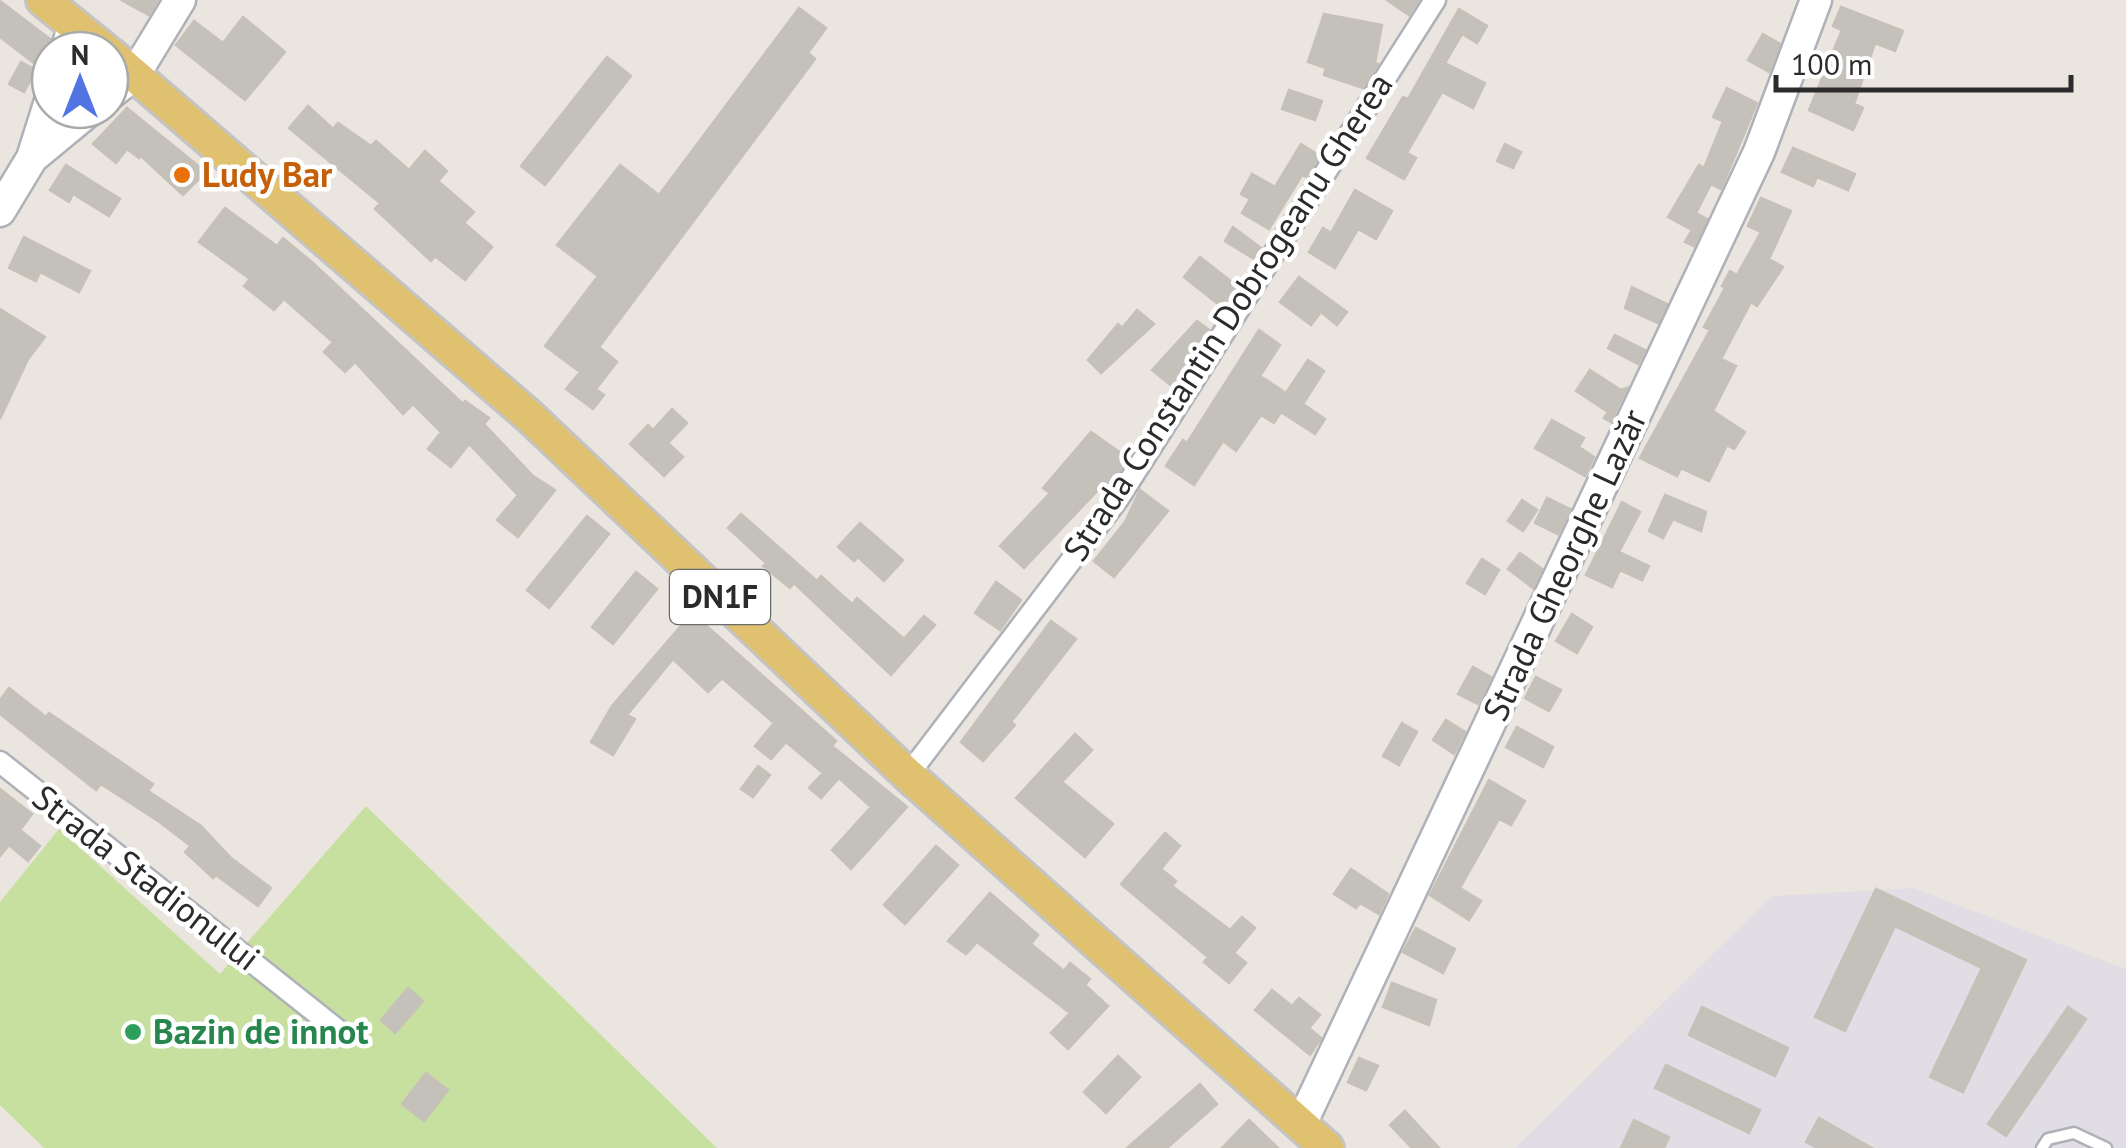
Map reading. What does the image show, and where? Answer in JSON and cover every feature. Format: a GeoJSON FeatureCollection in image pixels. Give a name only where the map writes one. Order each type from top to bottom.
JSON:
{"type":"FeatureCollection","features":[{"type":"Feature","properties":{"kind":"main road","name":"DN1F"},"geometry":{"type":"LineString","coordinates":[[44,0],[65,30]]}},
{"type":"Feature","properties":{"kind":"main road"},"geometry":{"type":"LineString","coordinates":[[130,52],[180,0]]}},
{"type":"Feature","properties":{"kind":"main road","name":"Strada Gheorghe Lazăr"},"geometry":{"type":"LineString","coordinates":[[1302,1124],[1759,152],[1816,0]]}},
{"type":"Feature","properties":{"kind":"main road","name":"DN1F"},"geometry":{"type":"LineString","coordinates":[[130,81],[528,416],[908,775],[1328,1148]]}},
{"type":"Feature","properties":{"kind":"main road"},"geometry":{"type":"LineString","coordinates":[[0,212],[32,158],[41,130]]}},
{"type":"Feature","properties":{"kind":"main road"},"geometry":{"type":"LineString","coordinates":[[32,158],[66,130]]}},
{"type":"Feature","properties":{"kind":"street","name":"Strada Constantin Dobrogeanu Gherea"},"geometry":{"type":"LineString","coordinates":[[908,775],[1118,499],[1435,0]]}},
{"type":"Feature","properties":{"kind":"street","name":"Strada Stadionului"},"geometry":{"type":"LineString","coordinates":[[0,762],[338,1031]]}},
{"type":"Feature","properties":{"kind":"lane"},"geometry":{"type":"LineString","coordinates":[[2042,1148],[2048,1139],[2074,1132],[2106,1148]]}},
{"type":"Feature","properties":{"kind":"shaded area"},"geometry":{"type":"Polygon","coordinates":[[[1913,888],[2126,969],[2126,1148],[1515,1148],[1772,896],[1913,888]]]}},
{"type":"Feature","properties":{"kind":"green space"},"geometry":{"type":"Polygon","coordinates":[[[366,806],[717,1148],[44,1148],[0,1105],[0,902],[59,829],[220,974],[366,806]]]}},
{"type":"Feature","properties":{"kind":"building"},"geometry":{"type":"Polygon","coordinates":[[[121,0],[158,0],[149,15],[121,0]]]}},
{"type":"Feature","properties":{"kind":"building"},"geometry":{"type":"Polygon","coordinates":[[[1387,0],[1419,0],[1409,15],[1387,0]]]}},
{"type":"Feature","properties":{"kind":"building"},"geometry":{"type":"Polygon","coordinates":[[[0,1],[38,30],[30,30],[30,60],[0,37],[0,1]]]}},
{"type":"Feature","properties":{"kind":"building"},"geometry":{"type":"Polygon","coordinates":[[[1841,7],[1903,31],[1895,51],[1875,43],[1854,104],[1863,108],[1853,130],[1809,110],[1842,30],[1833,26],[1841,7]]]}},
{"type":"Feature","properties":{"kind":"building"},"geometry":{"type":"Polygon","coordinates":[[[799,8],[826,28],[808,53],[815,59],[599,347],[617,362],[596,389],[604,395],[593,409],[566,389],[580,372],[545,346],[598,276],[557,245],[620,165],[659,195],[799,8]]]}},
{"type":"Feature","properties":{"kind":"building"},"geometry":{"type":"Polygon","coordinates":[[[1459,9],[1487,26],[1477,43],[1462,34],[1445,63],[1485,83],[1473,108],[1442,92],[1407,153],[1416,158],[1404,179],[1367,158],[1403,97],[1408,99],[1459,9]]]}},
{"type":"Feature","properties":{"kind":"building"},"geometry":{"type":"Polygon","coordinates":[[[1324,14],[1382,25],[1375,63],[1378,64],[1363,88],[1324,75],[1326,68],[1308,62],[1324,14]]]}},
{"type":"Feature","properties":{"kind":"building"},"geometry":{"type":"Polygon","coordinates":[[[243,17],[285,52],[245,100],[176,45],[194,21],[223,43],[243,17]]]}},
{"type":"Feature","properties":{"kind":"building"},"geometry":{"type":"Polygon","coordinates":[[[1763,34],[1780,44],[1769,72],[1748,60],[1763,34]]]}},
{"type":"Feature","properties":{"kind":"building"},"geometry":{"type":"Polygon","coordinates":[[[607,57],[631,76],[545,185],[521,166],[607,57]]]}},
{"type":"Feature","properties":{"kind":"building"},"geometry":{"type":"Polygon","coordinates":[[[21,62],[30,67],[30,81],[24,92],[9,84],[21,62]]]}},
{"type":"Feature","properties":{"kind":"building"},"geometry":{"type":"Polygon","coordinates":[[[1727,88],[1757,103],[1721,189],[1711,184],[1696,213],[1707,219],[1694,246],[1685,242],[1692,230],[1668,217],[1699,165],[1704,168],[1723,121],[1713,117],[1727,88]]]}},
{"type":"Feature","properties":{"kind":"building"},"geometry":{"type":"Polygon","coordinates":[[[1289,90],[1322,101],[1315,120],[1282,109],[1289,90]]]}},
{"type":"Feature","properties":{"kind":"building"},"geometry":{"type":"Polygon","coordinates":[[[308,106],[333,129],[338,123],[371,146],[376,141],[409,170],[425,151],[447,171],[438,181],[474,212],[464,223],[492,247],[465,280],[435,256],[431,261],[375,209],[380,203],[289,128],[308,106]]]}},
{"type":"Feature","properties":{"kind":"building"},"geometry":{"type":"Polygon","coordinates":[[[130,110],[206,172],[183,195],[141,156],[127,149],[116,163],[93,144],[106,130],[130,130],[130,110]]]}},
{"type":"Feature","properties":{"kind":"building"},"geometry":{"type":"Polygon","coordinates":[[[1301,144],[1320,156],[1306,177],[1302,175],[1269,229],[1242,213],[1250,199],[1241,194],[1252,174],[1275,187],[1301,144]]]}},
{"type":"Feature","properties":{"kind":"building"},"geometry":{"type":"Polygon","coordinates":[[[1505,144],[1521,152],[1513,168],[1497,161],[1505,144]]]}},
{"type":"Feature","properties":{"kind":"building"},"geometry":{"type":"Polygon","coordinates":[[[1793,148],[1855,174],[1848,190],[1817,177],[1813,186],[1782,172],[1793,148]]]}},
{"type":"Feature","properties":{"kind":"building"},"geometry":{"type":"Polygon","coordinates":[[[66,165],[120,199],[109,216],[73,194],[69,202],[50,190],[66,165]]]}},
{"type":"Feature","properties":{"kind":"building"},"geometry":{"type":"Polygon","coordinates":[[[1355,190],[1392,211],[1376,239],[1358,229],[1335,268],[1309,252],[1323,228],[1331,233],[1355,190]]]}},
{"type":"Feature","properties":{"kind":"building"},"geometry":{"type":"Polygon","coordinates":[[[1761,198],[1791,211],[1769,259],[1783,267],[1757,306],[1751,302],[1721,359],[1736,366],[1713,411],[1745,432],[1734,449],[1727,445],[1709,481],[1681,468],[1677,476],[1640,458],[1710,330],[1704,327],[1730,271],[1737,275],[1761,232],[1748,226],[1761,198]]]}},
{"type":"Feature","properties":{"kind":"building"},"geometry":{"type":"Polygon","coordinates":[[[225,208],[277,246],[283,238],[313,263],[463,404],[465,401],[489,418],[484,424],[533,476],[555,490],[518,537],[497,520],[518,495],[469,444],[451,467],[428,449],[441,432],[413,404],[403,414],[355,362],[345,372],[324,352],[333,342],[284,299],[274,310],[244,286],[250,279],[199,242],[225,208]]]}},
{"type":"Feature","properties":{"kind":"building"},"geometry":{"type":"Polygon","coordinates":[[[1233,227],[1261,248],[1254,259],[1225,241],[1233,227]]]}},
{"type":"Feature","properties":{"kind":"building"},"geometry":{"type":"Polygon","coordinates":[[[24,237],[90,271],[79,292],[40,272],[36,281],[9,268],[24,237]]]}},
{"type":"Feature","properties":{"kind":"building"},"geometry":{"type":"Polygon","coordinates":[[[1200,257],[1237,286],[1223,308],[1184,277],[1200,257]]]}},
{"type":"Feature","properties":{"kind":"building"},"geometry":{"type":"Polygon","coordinates":[[[1299,277],[1347,312],[1337,325],[1321,312],[1311,325],[1280,302],[1299,277]]]}},
{"type":"Feature","properties":{"kind":"building"},"geometry":{"type":"Polygon","coordinates":[[[1632,287],[1667,304],[1658,323],[1625,308],[1632,287]]]}},
{"type":"Feature","properties":{"kind":"building"},"geometry":{"type":"Polygon","coordinates":[[[0,309],[45,337],[28,359],[0,419],[0,309]]]}},
{"type":"Feature","properties":{"kind":"building"},"geometry":{"type":"Polygon","coordinates":[[[1137,310],[1154,324],[1101,373],[1088,360],[1118,324],[1122,328],[1137,310]]]}},
{"type":"Feature","properties":{"kind":"building"},"geometry":{"type":"Polygon","coordinates":[[[1197,321],[1209,330],[1173,387],[1152,370],[1197,321]]]}},
{"type":"Feature","properties":{"kind":"building"},"geometry":{"type":"Polygon","coordinates":[[[1259,330],[1280,345],[1260,376],[1286,393],[1308,360],[1324,371],[1303,404],[1325,419],[1315,434],[1281,412],[1274,423],[1261,415],[1236,451],[1223,441],[1194,485],[1166,466],[1183,440],[1187,443],[1259,330]]]}},
{"type":"Feature","properties":{"kind":"building"},"geometry":{"type":"Polygon","coordinates":[[[1615,335],[1645,350],[1638,364],[1608,348],[1615,335]]]}},
{"type":"Feature","properties":{"kind":"building"},"geometry":{"type":"Polygon","coordinates":[[[1590,370],[1621,390],[1627,388],[1611,422],[1604,418],[1608,412],[1576,391],[1590,370]]]}},
{"type":"Feature","properties":{"kind":"building"},"geometry":{"type":"Polygon","coordinates":[[[672,409],[687,423],[668,443],[683,457],[664,476],[630,444],[648,425],[653,430],[672,409]]]}},
{"type":"Feature","properties":{"kind":"building"},"geometry":{"type":"Polygon","coordinates":[[[1552,420],[1584,438],[1579,447],[1594,457],[1585,476],[1535,448],[1552,420]]]}},
{"type":"Feature","properties":{"kind":"building"},"geometry":{"type":"Polygon","coordinates":[[[1091,432],[1128,458],[1106,493],[1100,488],[1024,568],[1000,546],[1050,493],[1043,488],[1091,432]]]}},
{"type":"Feature","properties":{"kind":"building"},"geometry":{"type":"Polygon","coordinates":[[[1140,490],[1168,511],[1114,577],[1094,561],[1125,522],[1140,490]]]}},
{"type":"Feature","properties":{"kind":"building"},"geometry":{"type":"Polygon","coordinates":[[[1665,495],[1706,512],[1701,531],[1673,519],[1663,538],[1649,531],[1665,495]]]}},
{"type":"Feature","properties":{"kind":"building"},"geometry":{"type":"Polygon","coordinates":[[[1547,498],[1570,509],[1558,534],[1535,523],[1547,498]]]}},
{"type":"Feature","properties":{"kind":"building"},"geometry":{"type":"Polygon","coordinates":[[[1522,500],[1537,510],[1523,531],[1508,521],[1522,500]]]}},
{"type":"Feature","properties":{"kind":"building"},"geometry":{"type":"Polygon","coordinates":[[[1622,502],[1640,512],[1619,552],[1649,566],[1642,580],[1620,570],[1612,587],[1586,575],[1622,502]]]}},
{"type":"Feature","properties":{"kind":"building"},"geometry":{"type":"Polygon","coordinates":[[[741,514],[817,581],[821,576],[852,604],[857,598],[904,639],[924,616],[935,625],[891,675],[794,583],[790,588],[763,566],[766,563],[728,528],[741,514]]]}},
{"type":"Feature","properties":{"kind":"building"},"geometry":{"type":"Polygon","coordinates":[[[587,516],[609,534],[549,608],[527,590],[587,516]]]}},
{"type":"Feature","properties":{"kind":"building"},"geometry":{"type":"Polygon","coordinates":[[[860,523],[903,560],[884,581],[858,557],[854,561],[838,547],[860,523]]]}},
{"type":"Feature","properties":{"kind":"building"},"geometry":{"type":"Polygon","coordinates":[[[1520,553],[1542,569],[1533,588],[1508,569],[1520,553]]]}},
{"type":"Feature","properties":{"kind":"building"},"geometry":{"type":"Polygon","coordinates":[[[1482,559],[1499,570],[1485,594],[1467,583],[1482,559]]]}},
{"type":"Feature","properties":{"kind":"building"},"geometry":{"type":"Polygon","coordinates":[[[636,572],[657,589],[613,644],[592,627],[636,572]]]}},
{"type":"Feature","properties":{"kind":"building"},"geometry":{"type":"Polygon","coordinates":[[[996,582],[1021,600],[1000,630],[975,613],[996,582]]]}},
{"type":"Feature","properties":{"kind":"building"},"geometry":{"type":"Polygon","coordinates":[[[692,613],[836,741],[832,746],[907,807],[851,869],[832,850],[871,807],[839,778],[821,798],[809,788],[823,773],[786,742],[771,759],[755,746],[774,723],[722,678],[708,692],[673,659],[627,715],[635,719],[613,755],[591,742],[612,706],[692,613]]]}},
{"type":"Feature","properties":{"kind":"building"},"geometry":{"type":"Polygon","coordinates":[[[1572,614],[1592,627],[1577,653],[1556,641],[1572,614]]]}},
{"type":"Feature","properties":{"kind":"building"},"geometry":{"type":"Polygon","coordinates":[[[1051,621],[1076,639],[1011,722],[1015,725],[983,761],[961,742],[1051,621]]]}},
{"type":"Feature","properties":{"kind":"building"},"geometry":{"type":"Polygon","coordinates":[[[1473,667],[1491,677],[1478,704],[1458,694],[1473,667]]]}},
{"type":"Feature","properties":{"kind":"building"},"geometry":{"type":"Polygon","coordinates":[[[1536,677],[1561,690],[1549,711],[1525,698],[1536,677]]]}},
{"type":"Feature","properties":{"kind":"building"},"geometry":{"type":"Polygon","coordinates":[[[9,688],[46,717],[49,713],[153,784],[148,791],[201,826],[231,858],[271,888],[258,906],[216,875],[213,878],[185,852],[191,846],[158,821],[101,784],[96,790],[0,714],[0,700],[9,688]]]}},
{"type":"Feature","properties":{"kind":"building"},"geometry":{"type":"Polygon","coordinates":[[[1446,720],[1465,732],[1454,754],[1433,740],[1446,720]]]}},
{"type":"Feature","properties":{"kind":"building"},"geometry":{"type":"Polygon","coordinates":[[[1402,723],[1417,732],[1399,765],[1383,756],[1402,723]]]}},
{"type":"Feature","properties":{"kind":"building"},"geometry":{"type":"Polygon","coordinates":[[[1517,727],[1553,747],[1543,767],[1506,747],[1517,727]]]}},
{"type":"Feature","properties":{"kind":"building"},"geometry":{"type":"Polygon","coordinates":[[[1075,734],[1092,750],[1062,782],[1113,824],[1085,857],[1016,798],[1075,734]]]}},
{"type":"Feature","properties":{"kind":"building"},"geometry":{"type":"Polygon","coordinates":[[[758,766],[770,775],[753,797],[741,789],[758,766]]]}},
{"type":"Feature","properties":{"kind":"building"},"geometry":{"type":"Polygon","coordinates":[[[1489,780],[1525,801],[1511,825],[1499,819],[1460,888],[1481,901],[1469,920],[1430,895],[1489,780]]]}},
{"type":"Feature","properties":{"kind":"building"},"geometry":{"type":"Polygon","coordinates":[[[0,789],[32,814],[20,830],[40,846],[28,861],[9,845],[0,856],[0,789]]]}},
{"type":"Feature","properties":{"kind":"building"},"geometry":{"type":"Polygon","coordinates":[[[1165,833],[1180,846],[1161,869],[1176,881],[1172,886],[1230,930],[1242,917],[1255,928],[1234,953],[1246,963],[1229,983],[1204,962],[1208,957],[1121,884],[1165,833]]]}},
{"type":"Feature","properties":{"kind":"building"},"geometry":{"type":"Polygon","coordinates":[[[936,846],[958,865],[905,924],[884,905],[936,846]]]}},
{"type":"Feature","properties":{"kind":"building"},"geometry":{"type":"Polygon","coordinates":[[[1351,869],[1388,894],[1379,914],[1360,903],[1356,908],[1334,894],[1351,869]]]}},
{"type":"Feature","properties":{"kind":"building"},"geometry":{"type":"Polygon","coordinates":[[[1876,889],[2026,960],[1963,1092],[1930,1077],[1982,968],[1895,926],[1845,1031],[1815,1017],[1876,889]]]}},
{"type":"Feature","properties":{"kind":"building"},"geometry":{"type":"Polygon","coordinates":[[[990,893],[1038,935],[1031,944],[1064,971],[1070,963],[1090,979],[1085,985],[1108,1006],[1068,1049],[1051,1033],[1070,1013],[977,942],[966,954],[948,941],[990,893]]]}},
{"type":"Feature","properties":{"kind":"building"},"geometry":{"type":"Polygon","coordinates":[[[1416,928],[1455,949],[1443,973],[1403,952],[1416,928]]]}},
{"type":"Feature","properties":{"kind":"building"},"geometry":{"type":"Polygon","coordinates":[[[1392,983],[1436,1000],[1429,1025],[1383,1007],[1392,983]]]}},
{"type":"Feature","properties":{"kind":"building"},"geometry":{"type":"Polygon","coordinates":[[[408,988],[423,1001],[395,1033],[381,1020],[408,988]]]}},
{"type":"Feature","properties":{"kind":"building"},"geometry":{"type":"Polygon","coordinates":[[[1272,990],[1292,1006],[1299,998],[1320,1015],[1309,1028],[1321,1038],[1310,1055],[1255,1010],[1272,990]]]}},
{"type":"Feature","properties":{"kind":"building"},"geometry":{"type":"Polygon","coordinates":[[[1702,1007],[1788,1048],[1775,1076],[1689,1035],[1702,1007]]]}},
{"type":"Feature","properties":{"kind":"building"},"geometry":{"type":"Polygon","coordinates":[[[2068,1007],[2086,1019],[2006,1136],[1988,1124],[2068,1007]]]}},
{"type":"Feature","properties":{"kind":"building"},"geometry":{"type":"Polygon","coordinates":[[[1118,1056],[1140,1077],[1106,1113],[1084,1092],[1118,1056]]]}},
{"type":"Feature","properties":{"kind":"building"},"geometry":{"type":"Polygon","coordinates":[[[1359,1058],[1378,1066],[1366,1090],[1348,1082],[1359,1058]]]}},
{"type":"Feature","properties":{"kind":"building"},"geometry":{"type":"Polygon","coordinates":[[[1666,1065],[1760,1110],[1749,1133],[1655,1088],[1666,1065]]]}},
{"type":"Feature","properties":{"kind":"building"},"geometry":{"type":"Polygon","coordinates":[[[426,1073],[448,1090],[424,1121],[402,1104],[426,1073]]]}},
{"type":"Feature","properties":{"kind":"building"},"geometry":{"type":"Polygon","coordinates":[[[1200,1084],[1217,1104],[1167,1148],[1127,1148],[1200,1084]]]}},
{"type":"Feature","properties":{"kind":"building"},"geometry":{"type":"Polygon","coordinates":[[[1405,1111],[1439,1148],[1412,1148],[1390,1125],[1405,1111]]]}},
{"type":"Feature","properties":{"kind":"building"},"geometry":{"type":"Polygon","coordinates":[[[1819,1118],[1872,1148],[1817,1148],[1806,1142],[1819,1118]]]}},
{"type":"Feature","properties":{"kind":"building"},"geometry":{"type":"Polygon","coordinates":[[[1249,1120],[1278,1148],[1222,1148],[1249,1120]]]}},
{"type":"Feature","properties":{"kind":"building"},"geometry":{"type":"Polygon","coordinates":[[[1634,1120],[1669,1137],[1664,1148],[1621,1148],[1634,1120]]]}},
{"type":"Feature","properties":{"kind":"place","name":"Ludy Bar"},"geometry":{"type":"Point","coordinates":[182,175]}},
{"type":"Feature","properties":{"kind":"place","name":"Bazin de innot"},"geometry":{"type":"Point","coordinates":[133,1032]}}]}
